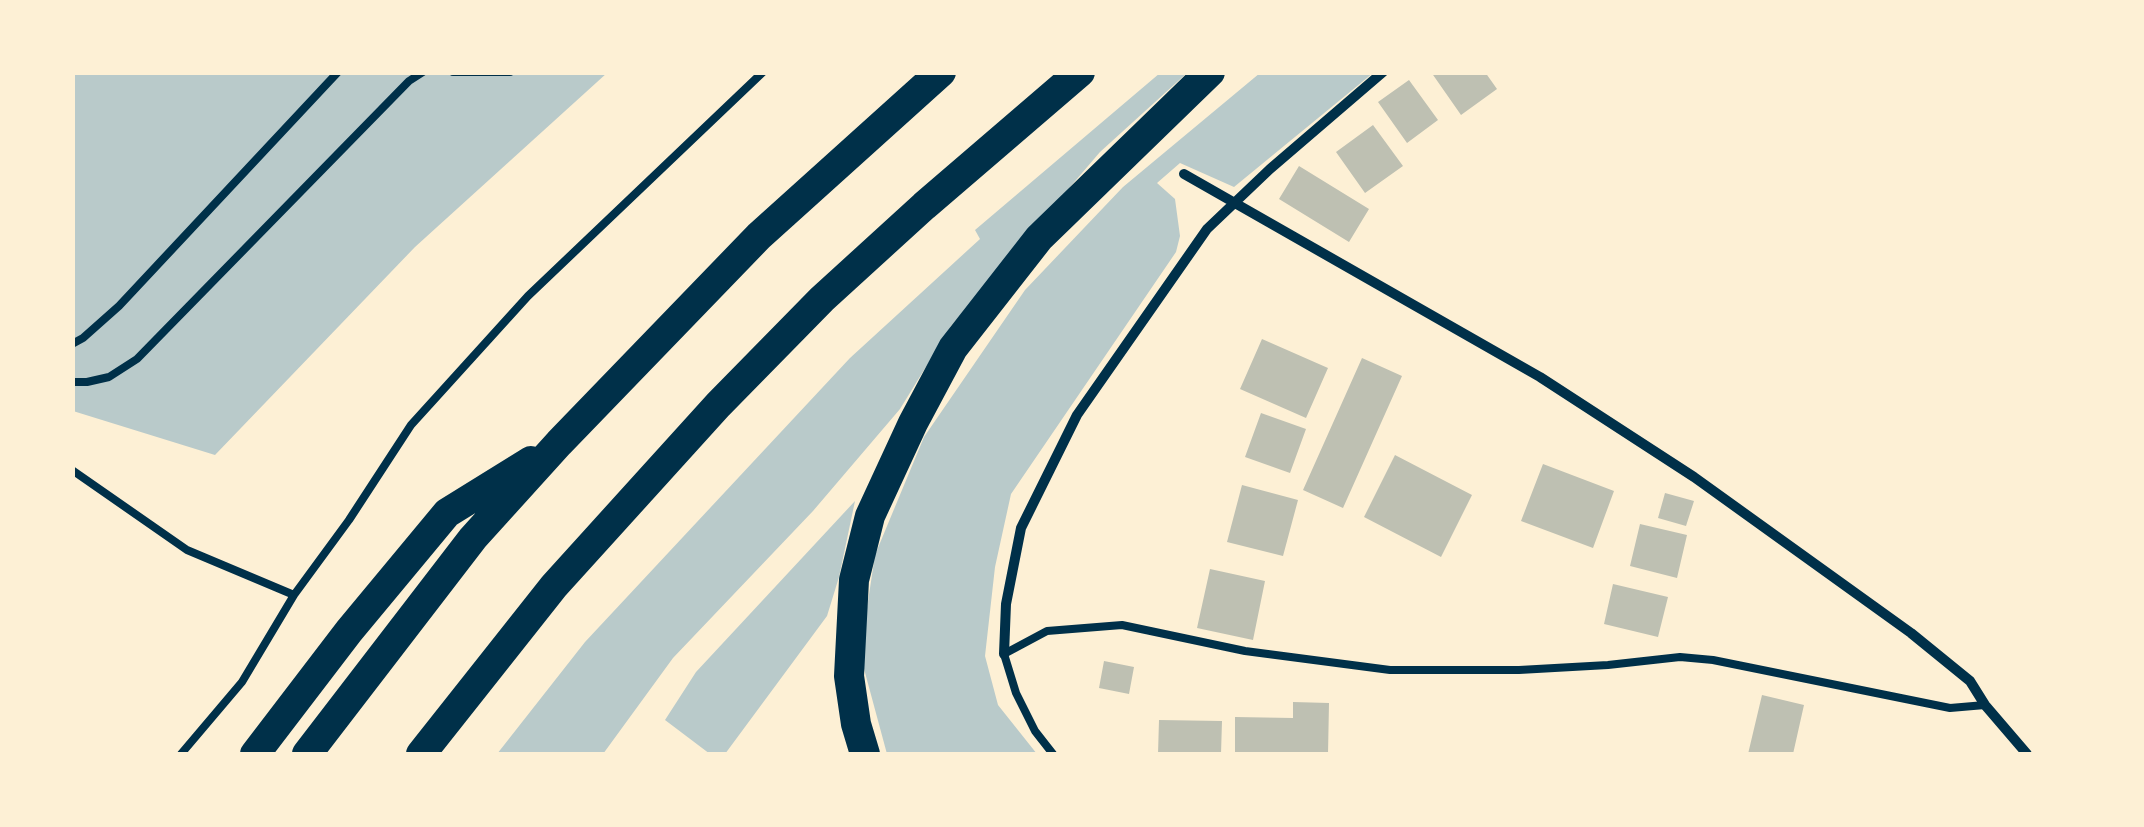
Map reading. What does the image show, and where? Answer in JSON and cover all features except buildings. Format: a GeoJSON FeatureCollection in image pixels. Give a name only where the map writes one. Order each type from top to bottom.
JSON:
{"type":"FeatureCollection","features":[{"type":"Feature","properties":{"kind":"highway"},"geometry":{"type":"LineString","coordinates":[[307,754],[474,538],[559,443],[759,236],[940,72]]}},
{"type":"Feature","properties":{"kind":"highway"},"geometry":{"type":"LineString","coordinates":[[421,754],[554,586],[718,405],[866,259],[1080,72]]}},
{"type":"Feature","properties":{"kind":"highway"},"geometry":{"type":"LineString","coordinates":[[865,754],[849,676],[854,580],[870,516],[913,423],[953,348],[1039,238],[1210,72]]}},
{"type":"Feature","properties":{"kind":"highway"},"geometry":{"type":"LineString","coordinates":[[255,754],[447,512],[559,443]]}},
{"type":"Feature","properties":{"kind":"street"},"geometry":{"type":"LineString","coordinates":[[1004,654],[1006,604],[1021,528],[1077,415],[1207,229],[1383,72]]}},
{"type":"Feature","properties":{"kind":"street"},"geometry":{"type":"LineString","coordinates":[[1184,174],[1540,376],[1694,477],[1911,633],[1970,681],[2027,754]]}},
{"type":"Feature","properties":{"kind":"lane"},"geometry":{"type":"LineString","coordinates":[[72,344],[119,306],[338,72]]}},
{"type":"Feature","properties":{"kind":"lane"},"geometry":{"type":"LineString","coordinates":[[72,382],[109,376],[137,359],[400,89],[423,72]]}},
{"type":"Feature","properties":{"kind":"lane"},"geometry":{"type":"LineString","coordinates":[[453,72],[510,72]]}},
{"type":"Feature","properties":{"kind":"lane"},"geometry":{"type":"LineString","coordinates":[[181,754],[242,682],[294,595],[412,425],[528,296],[763,72]]}},
{"type":"Feature","properties":{"kind":"lane"},"geometry":{"type":"LineString","coordinates":[[72,470],[187,550],[294,595]]}},
{"type":"Feature","properties":{"kind":"lane"},"geometry":{"type":"LineString","coordinates":[[1053,754],[1016,693],[1004,654],[1048,631],[1122,626],[1246,650],[1390,670],[1519,670],[1680,656],[1950,708],[1985,705]]}},
{"type":"Feature","properties":{"kind":"shaded area"},"geometry":{"type":"Polygon","coordinates":[[[73,73],[607,73],[415,247],[215,455],[73,411],[73,73]]]}},
{"type":"Feature","properties":{"kind":"shaded area"},"geometry":{"type":"Polygon","coordinates":[[[1160,73],[1187,73],[1100,152],[951,326],[900,409],[813,511],[673,658],[603,754],[497,754],[585,642],[850,358],[980,239],[975,230],[1160,73]]]}},
{"type":"Feature","properties":{"kind":"shaded area"},"geometry":{"type":"Polygon","coordinates":[[[1260,73],[1373,73],[1234,187],[1180,163],[1157,183],[1175,199],[1180,236],[1176,252],[1011,494],[995,567],[985,656],[998,705],[1037,754],[887,754],[860,654],[875,555],[924,437],[1025,290],[1123,187],[1260,73]]]}},
{"type":"Feature","properties":{"kind":"shaded area"},"geometry":{"type":"Polygon","coordinates":[[[855,501],[827,616],[725,754],[710,754],[665,720],[696,672],[855,501]]]}}]}
